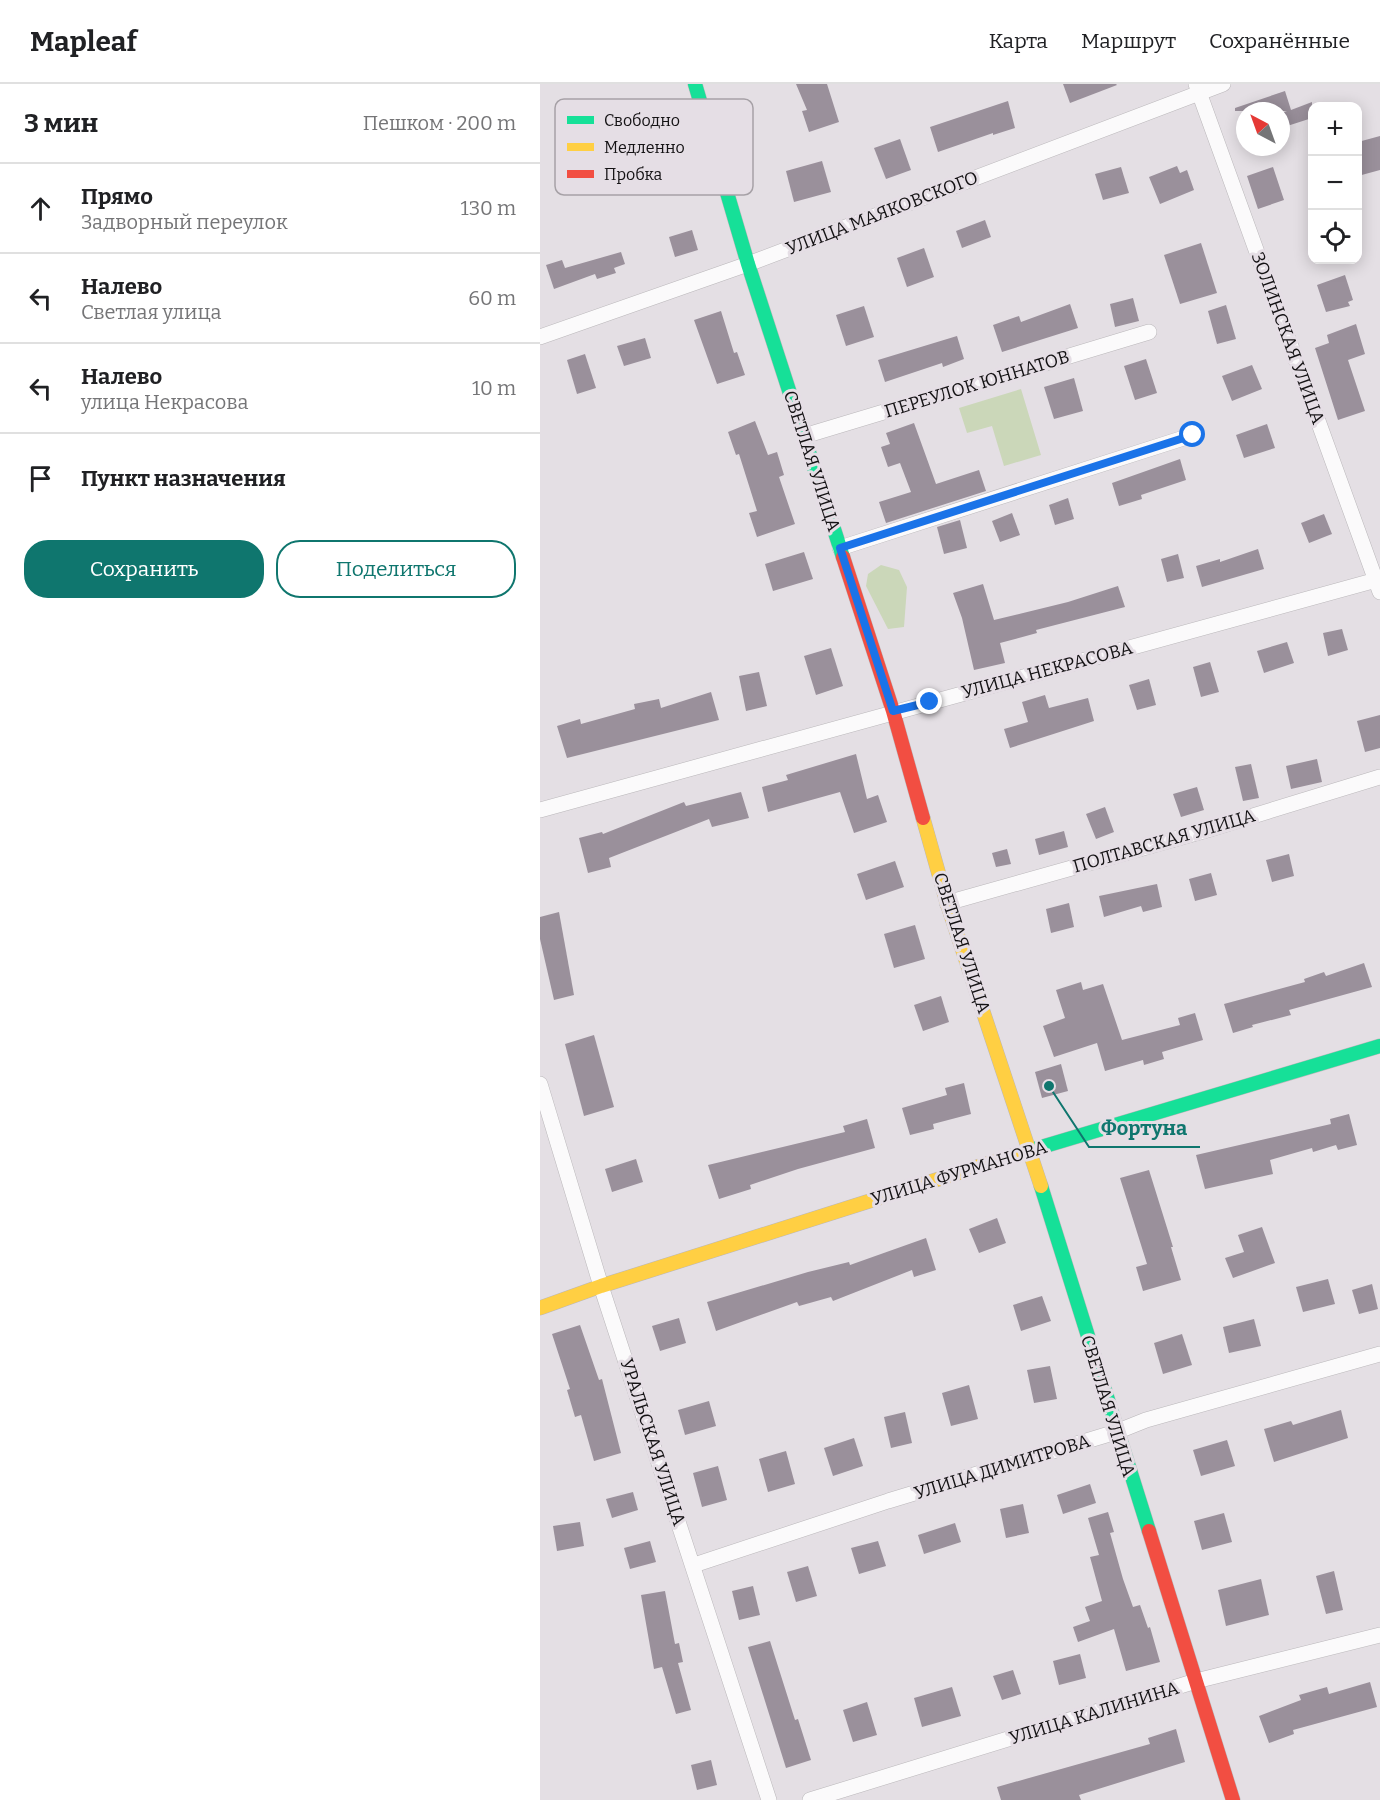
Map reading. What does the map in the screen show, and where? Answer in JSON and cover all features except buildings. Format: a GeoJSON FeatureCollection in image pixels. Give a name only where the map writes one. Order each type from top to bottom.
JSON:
{"type":"FeatureCollection","features":[{"type":"Feature","properties":{"kind":"main road","name":"СВЕТЛАЯ УЛИЦА"},"geometry":{"type":"LineString","coordinates":[[695,84],[699,99]]}},
{"type":"Feature","properties":{"kind":"main road","name":"СВЕТЛАЯ УЛИЦА"},"geometry":{"type":"LineString","coordinates":[[728,195],[893,711],[947,903],[1030,1150],[1116,1432],[1233,1800]]}},
{"type":"Feature","properties":{"kind":"main road","name":"УЛИЦА ФУРМАНОВА"},"geometry":{"type":"LineString","coordinates":[[540,1308],[601,1286],[1030,1150],[1380,1046]]}},
{"type":"Feature","properties":{"kind":"street","name":"УЛИЦА МАЯКОВСКОГО"},"geometry":{"type":"LineString","coordinates":[[540,337],[748,264],[1197,88],[1223,84]]}},
{"type":"Feature","properties":{"kind":"street","name":"ЗОЛИНСКАЯ УЛИЦА"},"geometry":{"type":"LineString","coordinates":[[1197,88],[1378,584]]}},
{"type":"Feature","properties":{"kind":"street","name":"ПЕРЕУЛОК ЮННАТОВ"},"geometry":{"type":"LineString","coordinates":[[804,436],[1149,332]]}},
{"type":"Feature","properties":{"kind":"street"},"geometry":{"type":"LineString","coordinates":[[840,548],[1193,435]]}},
{"type":"Feature","properties":{"kind":"street","name":"УЛИЦА НЕКРАСОВА"},"geometry":{"type":"LineString","coordinates":[[540,810],[893,711],[1378,584]]}},
{"type":"Feature","properties":{"kind":"street","name":"ПОЛТАВСКАЯ УЛИЦА"},"geometry":{"type":"LineString","coordinates":[[947,903],[1207,830],[1380,777]]}},
{"type":"Feature","properties":{"kind":"street","name":"УРАЛЬСКАЯ УЛИЦА"},"geometry":{"type":"LineString","coordinates":[[540,1084],[601,1286],[769,1800]]}},
{"type":"Feature","properties":{"kind":"street","name":"УЛИЦА ДИМИТРОВА"},"geometry":{"type":"LineString","coordinates":[[694,1565],[888,1501],[1116,1432],[1146,1420],[1380,1353]]}},
{"type":"Feature","properties":{"kind":"street","name":"УЛИЦА КАЛИНИНА"},"geometry":{"type":"LineString","coordinates":[[810,1800],[1196,1681],[1380,1635]]}},
{"type":"Feature","properties":{"kind":"green space"},"geometry":{"type":"Polygon","coordinates":[[[1021,389],[1041,455],[1004,466],[992,426],[967,433],[959,408],[1021,389]]]}},
{"type":"Feature","properties":{"kind":"green space"},"geometry":{"type":"Polygon","coordinates":[[[881,565],[899,570],[907,587],[904,627],[888,629],[866,586],[868,574],[881,565]]]}},
{"type":"Feature","properties":{"kind":"traffic: fast"},"geometry":{"type":"LineString","coordinates":[[695,84],[699,99]]}},
{"type":"Feature","properties":{"kind":"traffic: fast"},"geometry":{"type":"LineString","coordinates":[[728,195],[843,557]]}},
{"type":"Feature","properties":{"kind":"traffic: fast"},"geometry":{"type":"LineString","coordinates":[[1018,1154],[1380,1046]]}},
{"type":"Feature","properties":{"kind":"traffic: fast"},"geometry":{"type":"LineString","coordinates":[[1041,1186],[1149,1531]]}},
{"type":"Feature","properties":{"kind":"traffic: slow"},"geometry":{"type":"LineString","coordinates":[[923,818],[947,903],[1041,1186]]}},
{"type":"Feature","properties":{"kind":"traffic: slow"},"geometry":{"type":"LineString","coordinates":[[540,1308],[601,1286],[1018,1154]]}},
{"type":"Feature","properties":{"kind":"traffic: jam"},"geometry":{"type":"LineString","coordinates":[[843,557],[893,711],[923,818]]}},
{"type":"Feature","properties":{"kind":"traffic: jam"},"geometry":{"type":"LineString","coordinates":[[1149,1531],[1233,1800]]}},
{"type":"Feature","properties":{"kind":"place","name":"Фортуна"},"geometry":{"type":"Point","coordinates":[1049,1086]}},
{"type":"Feature","properties":{"kind":"route"},"geometry":{"type":"LineString","coordinates":[[930,702],[893,711],[840,548],[1193,435]]}}]}
